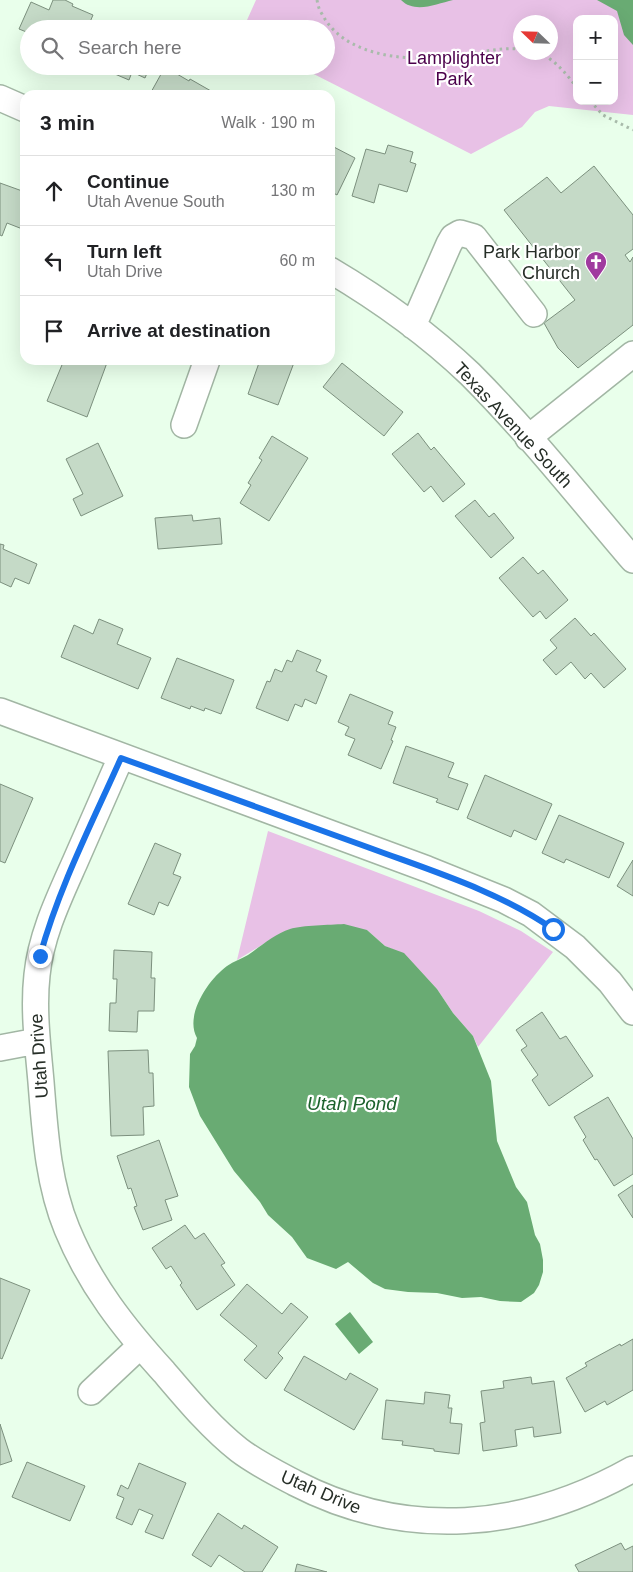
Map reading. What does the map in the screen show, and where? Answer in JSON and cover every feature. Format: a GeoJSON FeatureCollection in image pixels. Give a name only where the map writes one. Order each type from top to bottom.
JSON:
{"type":"FeatureCollection","features":[{"type":"Feature","properties":{"kind":"street"},"geometry":{"type":"LineString","coordinates":[[0,98],[20,107]]}},
{"type":"Feature","properties":{"kind":"street"},"geometry":{"type":"LineString","coordinates":[[413,326],[448,244],[453,237],[460,233],[474,237],[534,314]]}},
{"type":"Feature","properties":{"kind":"street","name":"Texas Avenue South"},"geometry":{"type":"LineString","coordinates":[[335,273],[413,326],[469,373],[633,560]]}},
{"type":"Feature","properties":{"kind":"street"},"geometry":{"type":"LineString","coordinates":[[528,438],[633,354]]}},
{"type":"Feature","properties":{"kind":"street"},"geometry":{"type":"LineString","coordinates":[[184,425],[205,365]]}},
{"type":"Feature","properties":{"kind":"street"},"geometry":{"type":"LineString","coordinates":[[0,712],[428,870],[504,900],[531,914],[575,947],[610,982],[633,1012]]}},
{"type":"Feature","properties":{"kind":"street","name":"Utah Drive"},"geometry":{"type":"LineString","coordinates":[[121,758],[46,932],[37,976],[37,1041],[49,1164],[56,1197],[66,1227],[81,1261],[116,1317],[188,1400],[238,1449],[279,1475],[345,1506],[372,1513],[430,1521],[498,1517],[548,1507],[577,1497],[633,1469]]}},
{"type":"Feature","properties":{"kind":"street"},"geometry":{"type":"LineString","coordinates":[[0,1048],[37,1041]]}},
{"type":"Feature","properties":{"kind":"street"},"geometry":{"type":"LineString","coordinates":[[91,1392],[140,1346]]}},
{"type":"Feature","properties":{"kind":"path"},"geometry":{"type":"LineString","coordinates":[[317,0],[326,20]]}},
{"type":"Feature","properties":{"kind":"path"},"geometry":{"type":"LineString","coordinates":[[335,30],[346,40],[364,50],[385,55],[444,58],[513,50]]}},
{"type":"Feature","properties":{"kind":"path"},"geometry":{"type":"LineString","coordinates":[[551,60],[564,70],[573,82]]}},
{"type":"Feature","properties":{"kind":"path"},"geometry":{"type":"LineString","coordinates":[[594,105],[603,115],[633,130]]}},
{"type":"Feature","properties":{"kind":"green space","name":"Lamplighter Park"},"geometry":{"type":"Polygon","coordinates":[[[256,0],[633,0],[633,115],[549,106],[535,112],[522,127],[471,154],[316,75],[335,75],[335,20],[247,20],[256,0]]]}},
{"type":"Feature","properties":{"kind":"green space"},"geometry":{"type":"Polygon","coordinates":[[[268,831],[479,911],[521,931],[553,952],[478,1047],[473,1036],[453,1013],[437,989],[404,954],[385,946],[367,930],[291,929],[237,960],[268,831]]]}},
{"type":"Feature","properties":{"kind":"water"},"geometry":{"type":"Polygon","coordinates":[[[401,0],[453,0],[419,7],[407,4],[401,0]]]}},
{"type":"Feature","properties":{"kind":"water"},"geometry":{"type":"Polygon","coordinates":[[[597,0],[633,0],[633,45],[624,35],[617,11],[597,0]]]}},
{"type":"Feature","properties":{"kind":"water","name":"Utah Pond"},"geometry":{"type":"Polygon","coordinates":[[[344,924],[367,930],[385,946],[404,953],[437,989],[453,1013],[473,1036],[491,1081],[497,1141],[516,1187],[527,1202],[543,1260],[543,1272],[539,1285],[534,1293],[521,1302],[500,1301],[481,1297],[462,1298],[437,1293],[385,1289],[373,1283],[348,1262],[336,1269],[307,1258],[292,1237],[268,1215],[260,1202],[234,1171],[200,1116],[189,1087],[190,1054],[197,1038],[194,1029],[196,1009],[206,988],[227,966],[248,955],[284,931],[316,925],[344,924]]]}},
{"type":"Feature","properties":{"kind":"water"},"geometry":{"type":"Polygon","coordinates":[[[350,1312],[373,1342],[359,1354],[335,1324],[350,1312]]]}},
{"type":"Feature","properties":{"kind":"building"},"geometry":{"type":"Polygon","coordinates":[[[53,0],[65,0],[73,4],[72,6],[93,15],[91,20],[23,20],[31,2],[49,10],[53,0]]]}},
{"type":"Feature","properties":{"kind":"building"},"geometry":{"type":"Polygon","coordinates":[[[117,75],[131,75],[129,80],[117,75]]]}},
{"type":"Feature","properties":{"kind":"building"},"geometry":{"type":"Polygon","coordinates":[[[161,75],[179,75],[209,90],[152,90],[161,75]]]}},
{"type":"Feature","properties":{"kind":"building"},"geometry":{"type":"Polygon","coordinates":[[[388,145],[413,152],[410,162],[416,164],[407,192],[379,184],[374,203],[352,196],[366,149],[385,154],[388,145]]]}},
{"type":"Feature","properties":{"kind":"building"},"geometry":{"type":"Polygon","coordinates":[[[335,148],[355,158],[337,195],[335,194],[335,148]]]}},
{"type":"Feature","properties":{"kind":"building","name":"Park Harbor Church"},"geometry":{"type":"Polygon","coordinates":[[[594,166],[633,215],[633,249],[625,255],[630,262],[633,257],[633,325],[578,368],[558,348],[544,323],[575,300],[504,210],[547,177],[561,193],[594,166]]]}},
{"type":"Feature","properties":{"kind":"building"},"geometry":{"type":"Polygon","coordinates":[[[0,183],[20,190],[20,228],[7,223],[2,236],[0,235],[0,183]]]}},
{"type":"Feature","properties":{"kind":"building"},"geometry":{"type":"Polygon","coordinates":[[[342,363],[403,412],[384,436],[323,387],[342,363]]]}},
{"type":"Feature","properties":{"kind":"building"},"geometry":{"type":"Polygon","coordinates":[[[62,365],[106,365],[87,417],[47,401],[62,365]]]}},
{"type":"Feature","properties":{"kind":"building"},"geometry":{"type":"Polygon","coordinates":[[[258,365],[293,365],[278,405],[248,394],[258,365]]]}},
{"type":"Feature","properties":{"kind":"building"},"geometry":{"type":"Polygon","coordinates":[[[418,433],[431,450],[434,447],[465,484],[443,502],[431,486],[424,492],[392,454],[418,433]]]}},
{"type":"Feature","properties":{"kind":"building"},"geometry":{"type":"Polygon","coordinates":[[[272,436],[308,458],[269,521],[240,503],[251,485],[248,483],[262,460],[259,458],[272,436]]]}},
{"type":"Feature","properties":{"kind":"building"},"geometry":{"type":"Polygon","coordinates":[[[98,443],[123,496],[81,516],[73,499],[83,494],[66,459],[98,443]]]}},
{"type":"Feature","properties":{"kind":"building"},"geometry":{"type":"Polygon","coordinates":[[[475,500],[489,517],[494,513],[514,538],[491,558],[455,516],[475,500]]]}},
{"type":"Feature","properties":{"kind":"building"},"geometry":{"type":"Polygon","coordinates":[[[192,515],[193,521],[220,518],[222,544],[158,549],[155,518],[192,515]]]}},
{"type":"Feature","properties":{"kind":"building"},"geometry":{"type":"Polygon","coordinates":[[[0,544],[4,545],[3,549],[37,564],[29,584],[15,578],[11,587],[0,582],[0,544]]]}},
{"type":"Feature","properties":{"kind":"building"},"geometry":{"type":"Polygon","coordinates":[[[523,557],[538,574],[543,570],[568,600],[546,619],[540,611],[533,617],[499,578],[523,557]]]}},
{"type":"Feature","properties":{"kind":"building"},"geometry":{"type":"Polygon","coordinates":[[[575,618],[591,636],[594,633],[626,669],[604,688],[591,673],[585,679],[571,662],[556,675],[543,660],[557,648],[550,640],[575,618]]]}},
{"type":"Feature","properties":{"kind":"building"},"geometry":{"type":"Polygon","coordinates":[[[99,619],[123,629],[117,644],[151,658],[138,689],[61,657],[74,625],[93,634],[99,619]]]}},
{"type":"Feature","properties":{"kind":"building"},"geometry":{"type":"Polygon","coordinates":[[[297,650],[321,660],[316,671],[327,676],[316,704],[305,699],[302,707],[295,704],[288,721],[256,708],[267,681],[270,682],[275,669],[282,672],[287,660],[292,662],[297,650]]]}},
{"type":"Feature","properties":{"kind":"building"},"geometry":{"type":"Polygon","coordinates":[[[177,658],[234,680],[221,714],[205,708],[204,711],[191,706],[190,709],[161,698],[177,658]]]}},
{"type":"Feature","properties":{"kind":"building"},"geometry":{"type":"Polygon","coordinates":[[[350,694],[393,712],[388,724],[396,727],[391,740],[393,741],[381,769],[348,755],[355,739],[345,735],[349,727],[338,722],[350,694]]]}},
{"type":"Feature","properties":{"kind":"building"},"geometry":{"type":"Polygon","coordinates":[[[406,746],[454,763],[448,777],[468,784],[458,810],[436,802],[438,799],[393,783],[406,746]]]}},
{"type":"Feature","properties":{"kind":"building"},"geometry":{"type":"Polygon","coordinates":[[[485,775],[552,804],[536,840],[514,830],[511,837],[467,818],[485,775]]]}},
{"type":"Feature","properties":{"kind":"building"},"geometry":{"type":"Polygon","coordinates":[[[0,784],[33,798],[5,863],[0,861],[0,784]]]}},
{"type":"Feature","properties":{"kind":"building"},"geometry":{"type":"Polygon","coordinates":[[[559,815],[624,843],[609,878],[566,859],[564,863],[542,853],[559,815]]]}},
{"type":"Feature","properties":{"kind":"building"},"geometry":{"type":"Polygon","coordinates":[[[155,843],[181,854],[173,874],[181,877],[168,906],[159,902],[154,915],[128,904],[155,843]]]}},
{"type":"Feature","properties":{"kind":"building"},"geometry":{"type":"Polygon","coordinates":[[[633,860],[633,896],[617,886],[633,860]]]}},
{"type":"Feature","properties":{"kind":"building"},"geometry":{"type":"Polygon","coordinates":[[[114,950],[152,952],[151,978],[155,978],[154,1011],[138,1011],[137,1032],[109,1031],[110,1003],[116,1003],[117,979],[113,979],[114,950]]]}},
{"type":"Feature","properties":{"kind":"building"},"geometry":{"type":"Polygon","coordinates":[[[542,1012],[560,1039],[566,1036],[593,1076],[549,1106],[532,1080],[538,1075],[521,1050],[527,1046],[516,1030],[542,1012]]]}},
{"type":"Feature","properties":{"kind":"building"},"geometry":{"type":"Polygon","coordinates":[[[148,1050],[149,1073],[153,1073],[154,1106],[143,1107],[144,1135],[111,1136],[108,1051],[148,1050]]]}},
{"type":"Feature","properties":{"kind":"building"},"geometry":{"type":"Polygon","coordinates":[[[608,1097],[633,1139],[633,1174],[614,1186],[583,1140],[586,1137],[574,1117],[608,1097]]]}},
{"type":"Feature","properties":{"kind":"building"},"geometry":{"type":"Polygon","coordinates":[[[159,1140],[178,1196],[165,1200],[172,1220],[143,1230],[134,1207],[137,1206],[131,1188],[128,1189],[117,1156],[159,1140]]]}},
{"type":"Feature","properties":{"kind":"building"},"geometry":{"type":"Polygon","coordinates":[[[633,1185],[633,1218],[618,1195],[633,1185]]]}},
{"type":"Feature","properties":{"kind":"building"},"geometry":{"type":"Polygon","coordinates":[[[185,1225],[195,1239],[204,1233],[225,1263],[221,1265],[235,1285],[197,1310],[180,1285],[182,1283],[171,1266],[166,1269],[152,1248],[185,1225]]]}},
{"type":"Feature","properties":{"kind":"building"},"geometry":{"type":"Polygon","coordinates":[[[0,1278],[30,1290],[2,1359],[0,1358],[0,1278]]]}},
{"type":"Feature","properties":{"kind":"building"},"geometry":{"type":"Polygon","coordinates":[[[247,1284],[282,1314],[291,1303],[308,1317],[278,1353],[283,1358],[266,1379],[244,1360],[257,1346],[220,1315],[247,1284]]]}},
{"type":"Feature","properties":{"kind":"building"},"geometry":{"type":"Polygon","coordinates":[[[633,1339],[633,1390],[607,1405],[605,1401],[585,1412],[566,1378],[587,1366],[585,1363],[633,1339]]]}},
{"type":"Feature","properties":{"kind":"building"},"geometry":{"type":"Polygon","coordinates":[[[304,1356],[346,1380],[350,1373],[378,1389],[354,1430],[284,1390],[304,1356]]]}},
{"type":"Feature","properties":{"kind":"building"},"geometry":{"type":"Polygon","coordinates":[[[531,1377],[532,1384],[554,1381],[561,1433],[534,1437],[533,1427],[515,1430],[517,1446],[483,1451],[480,1423],[485,1422],[481,1391],[504,1388],[503,1381],[531,1377]]]}},
{"type":"Feature","properties":{"kind":"building"},"geometry":{"type":"Polygon","coordinates":[[[425,1392],[450,1395],[448,1408],[452,1408],[450,1423],[462,1424],[459,1454],[402,1445],[403,1441],[382,1439],[386,1400],[424,1404],[425,1392]]]}},
{"type":"Feature","properties":{"kind":"building"},"geometry":{"type":"Polygon","coordinates":[[[0,1424],[12,1461],[0,1465],[0,1424]]]}},
{"type":"Feature","properties":{"kind":"building"},"geometry":{"type":"Polygon","coordinates":[[[27,1462],[85,1486],[70,1521],[12,1497],[27,1462]]]}},
{"type":"Feature","properties":{"kind":"building"},"geometry":{"type":"Polygon","coordinates":[[[139,1463],[186,1483],[163,1539],[145,1532],[153,1515],[139,1509],[132,1525],[116,1518],[124,1498],[117,1495],[121,1485],[128,1489],[139,1463]]]}},
{"type":"Feature","properties":{"kind":"building"},"geometry":{"type":"Polygon","coordinates":[[[218,1513],[242,1529],[244,1525],[278,1547],[262,1572],[245,1572],[219,1555],[211,1567],[192,1555],[218,1513]]]}},
{"type":"Feature","properties":{"kind":"building"},"geometry":{"type":"Polygon","coordinates":[[[621,1543],[625,1550],[633,1546],[633,1572],[579,1572],[575,1565],[621,1543]]]}},
{"type":"Feature","properties":{"kind":"building"},"geometry":{"type":"Polygon","coordinates":[[[297,1564],[327,1572],[295,1572],[297,1564]]]}},
{"type":"Feature","properties":{"kind":"place","name":"Park Harbor Church"},"geometry":{"type":"Point","coordinates":[596,281]}},
{"type":"Feature","properties":{"kind":"route"},"geometry":{"type":"LineString","coordinates":[[40,956],[54,911],[121,758],[428,870],[504,900],[531,914],[553,929]]}}]}
